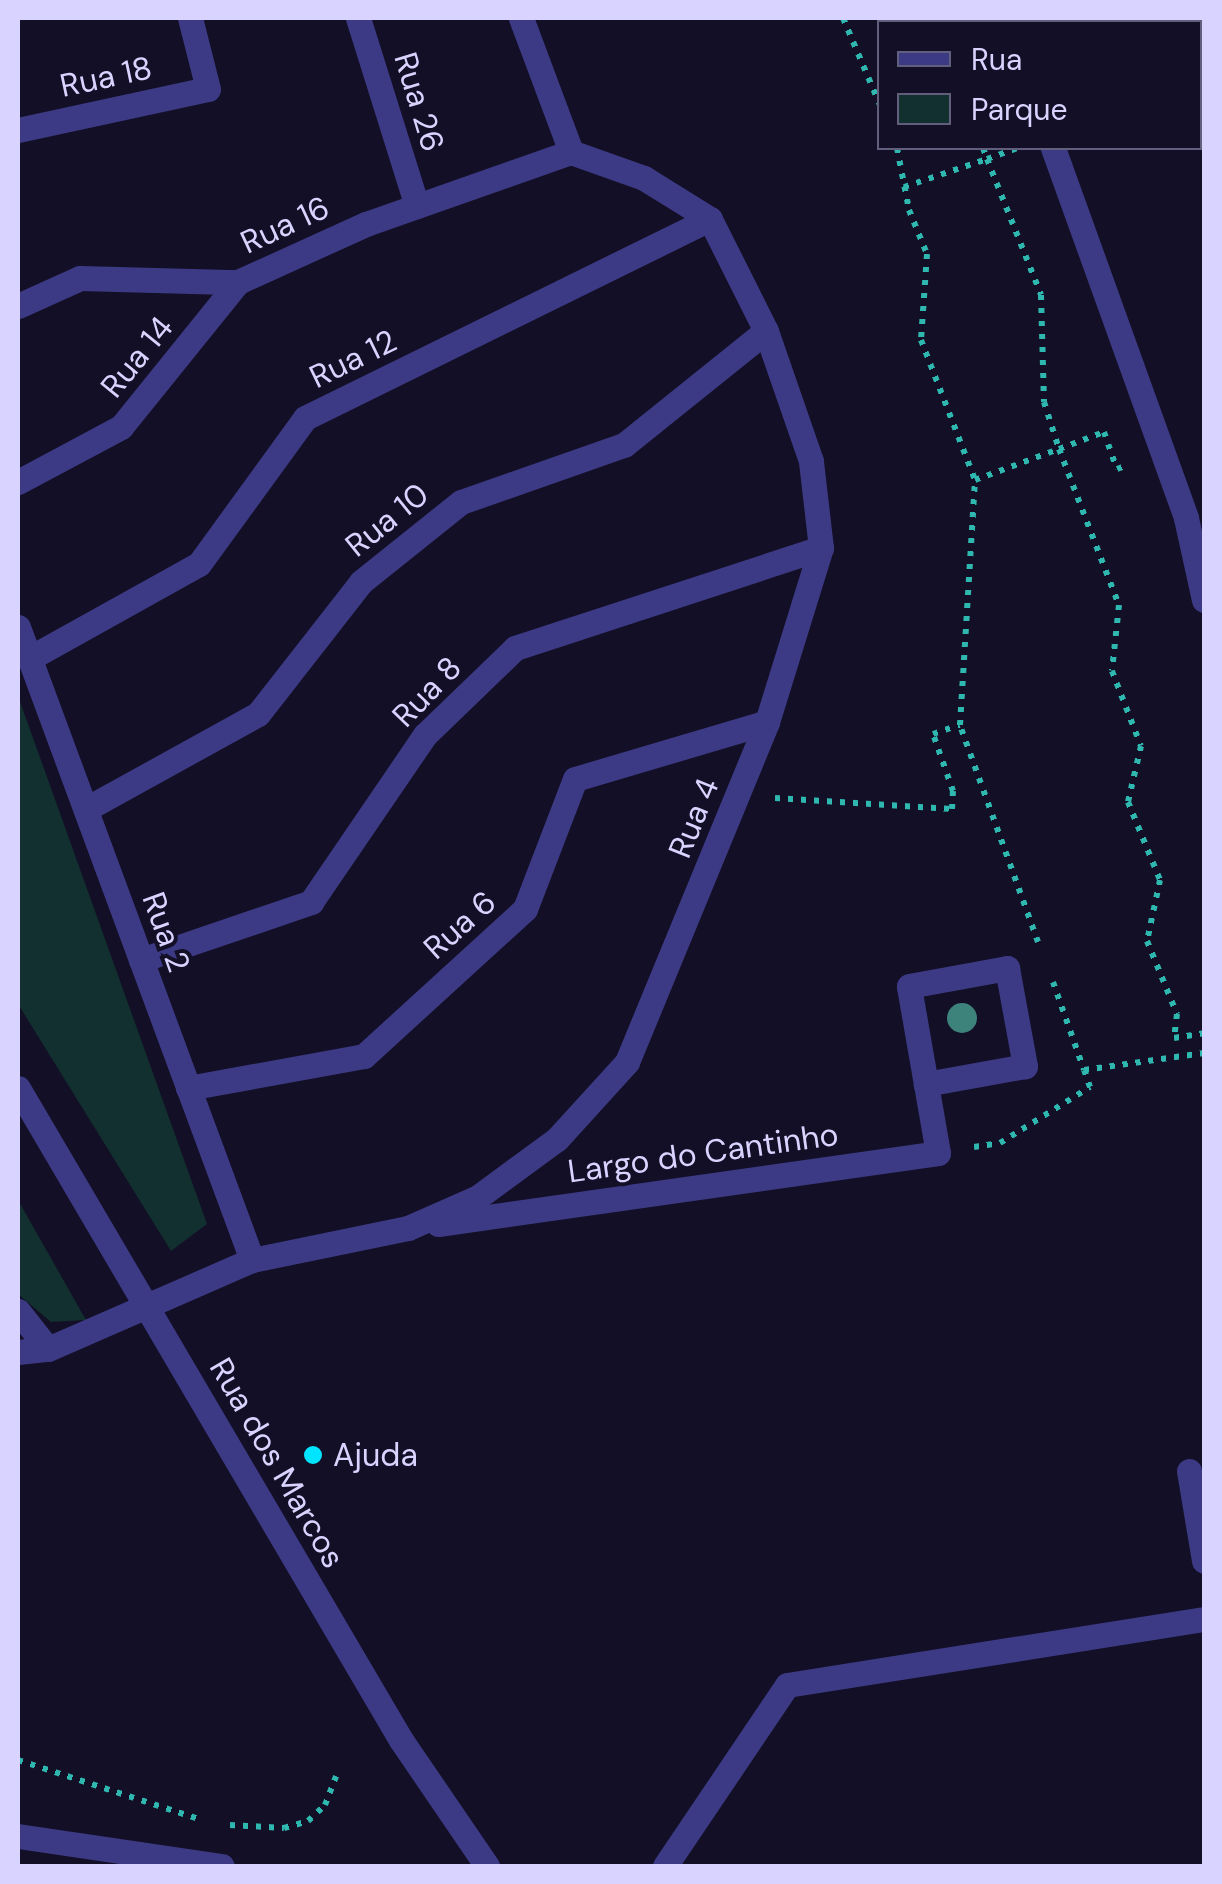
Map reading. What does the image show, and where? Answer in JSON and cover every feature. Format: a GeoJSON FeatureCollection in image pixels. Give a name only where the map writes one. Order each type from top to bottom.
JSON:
{"type":"FeatureCollection","features":[{"type":"Feature","properties":{"kind":"street","name":"Rua 18"},"geometry":{"type":"LineString","coordinates":[[18,130],[208,89],[190,18]]}},
{"type":"Feature","properties":{"kind":"street","name":"Rua 26"},"geometry":{"type":"LineString","coordinates":[[358,18],[417,206]]}},
{"type":"Feature","properties":{"kind":"street"},"geometry":{"type":"LineString","coordinates":[[522,18],[572,152],[644,178],[710,218]]}},
{"type":"Feature","properties":{"kind":"street"},"geometry":{"type":"LineString","coordinates":[[1054,150],[1162,452],[1204,600]]}},
{"type":"Feature","properties":{"kind":"street","name":"Rua 16"},"geometry":{"type":"LineString","coordinates":[[18,306],[80,278],[238,282],[417,206],[572,152]]}},
{"type":"Feature","properties":{"kind":"street","name":"Rua 4"},"geometry":{"type":"LineString","coordinates":[[18,1352],[48,1349],[252,1260],[408,1228],[478,1197],[557,1140],[627,1062],[767,722],[820,548],[812,461],[766,331],[710,218]]}},
{"type":"Feature","properties":{"kind":"street","name":"Rua 12"},"geometry":{"type":"LineString","coordinates":[[30,658],[199,564],[306,418],[710,218]]}},
{"type":"Feature","properties":{"kind":"street","name":"Rua 14"},"geometry":{"type":"LineString","coordinates":[[18,482],[121,427],[238,282]]}},
{"type":"Feature","properties":{"kind":"street","name":"Rua 10"},"geometry":{"type":"LineString","coordinates":[[86,809],[258,714],[361,582],[461,502],[624,445],[766,331]]}},
{"type":"Feature","properties":{"kind":"street","name":"Rua 8"},"geometry":{"type":"LineString","coordinates":[[141,960],[311,902],[425,735],[515,648],[820,548]]}},
{"type":"Feature","properties":{"kind":"street","name":"Rua 2"},"geometry":{"type":"LineString","coordinates":[[18,626],[252,1260]]}},
{"type":"Feature","properties":{"kind":"street","name":"Rua 6"},"geometry":{"type":"LineString","coordinates":[[188,1088],[364,1056],[526,909],[576,779],[767,722]]}},
{"type":"Feature","properties":{"kind":"street"},"geometry":{"type":"LineString","coordinates":[[926,1084],[1025,1066],[1008,968],[910,986],[926,1084],[938,1153]]}},
{"type":"Feature","properties":{"kind":"street","name":"Rua dos Marcos"},"geometry":{"type":"LineString","coordinates":[[18,1088],[400,1740],[488,1866]]}},
{"type":"Feature","properties":{"kind":"street","name":"Largo do Cantinho"},"geometry":{"type":"LineString","coordinates":[[408,1228],[938,1153]]}},
{"type":"Feature","properties":{"kind":"street"},"geometry":{"type":"LineString","coordinates":[[18,1311],[48,1349]]}},
{"type":"Feature","properties":{"kind":"street"},"geometry":{"type":"LineString","coordinates":[[1189,1471],[1204,1561]]}},
{"type":"Feature","properties":{"kind":"street"},"geometry":{"type":"LineString","coordinates":[[665,1866],[787,1684],[1204,1618]]}},
{"type":"Feature","properties":{"kind":"street"},"geometry":{"type":"LineString","coordinates":[[18,1836],[222,1866]]}},
{"type":"Feature","properties":{"kind":"path"},"geometry":{"type":"LineString","coordinates":[[843,18],[877,98]]}},
{"type":"Feature","properties":{"kind":"path"},"geometry":{"type":"LineString","coordinates":[[897,150],[904,187],[927,254],[921,340],[975,480],[960,725],[1045,961]]}},
{"type":"Feature","properties":{"kind":"path"},"geometry":{"type":"LineString","coordinates":[[984,150],[1041,295],[1044,402],[1119,605],[1112,670],[1141,746],[1128,802],[1160,880],[1147,941],[1176,1014],[1176,1057]]}},
{"type":"Feature","properties":{"kind":"path"},"geometry":{"type":"LineString","coordinates":[[904,187],[1013,150]]}},
{"type":"Feature","properties":{"kind":"path"},"geometry":{"type":"LineString","coordinates":[[975,480],[1104,432],[1118,469],[1162,452]]}},
{"type":"Feature","properties":{"kind":"path"},"geometry":{"type":"LineString","coordinates":[[741,786],[770,798],[952,809],[954,791],[933,734],[960,725]]}},
{"type":"Feature","properties":{"kind":"path"},"geometry":{"type":"LineString","coordinates":[[938,1153],[1000,1143],[1090,1087],[1052,979]]}},
{"type":"Feature","properties":{"kind":"path"},"geometry":{"type":"LineString","coordinates":[[1174,1038],[1204,1033]]}},
{"type":"Feature","properties":{"kind":"path"},"geometry":{"type":"LineString","coordinates":[[1084,1070],[1204,1053]]}},
{"type":"Feature","properties":{"kind":"path"},"geometry":{"type":"LineString","coordinates":[[18,1760],[204,1820]]}},
{"type":"Feature","properties":{"kind":"path"},"geometry":{"type":"LineString","coordinates":[[219,1823],[284,1828],[308,1821],[325,1804],[336,1776]]}},
{"type":"Feature","properties":{"kind":"green space"},"geometry":{"type":"Polygon","coordinates":[[[18,696],[207,1224],[171,1251],[18,1004],[18,696]]]}},
{"type":"Feature","properties":{"kind":"green space"},"geometry":{"type":"Polygon","coordinates":[[[18,1200],[86,1320],[51,1322],[18,1294],[18,1200]]]}},
{"type":"Feature","properties":{"kind":"place","name":"Ajuda"},"geometry":{"type":"Point","coordinates":[313,1455]}}]}
